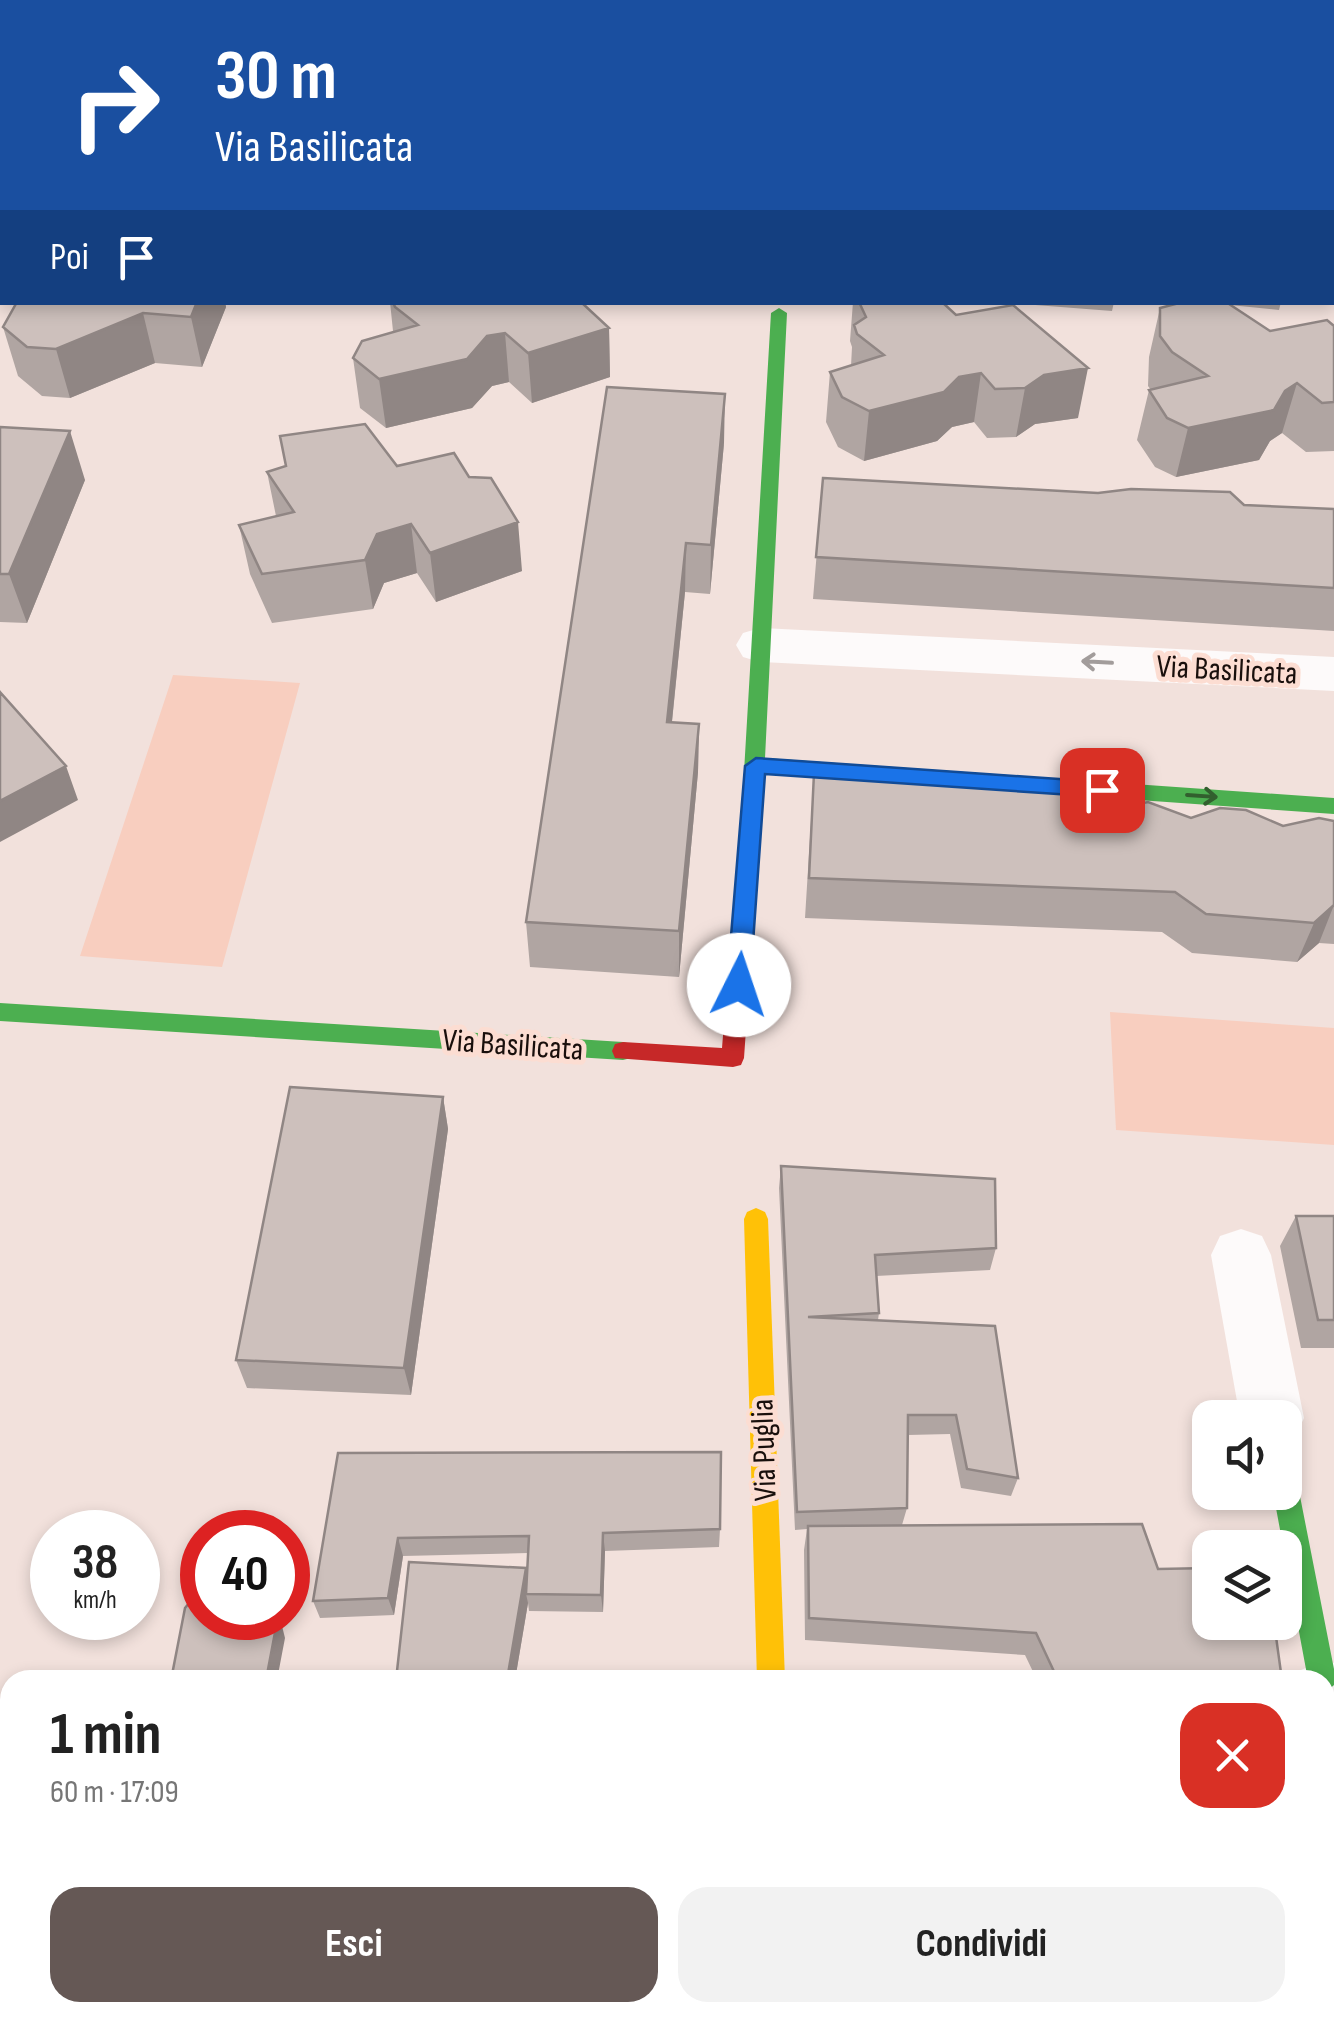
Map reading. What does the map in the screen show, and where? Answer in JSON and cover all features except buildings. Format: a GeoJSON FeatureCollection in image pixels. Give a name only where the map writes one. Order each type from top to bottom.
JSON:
{"type":"FeatureCollection","features":[{"type":"Feature","properties":{"kind":"street","name":"Via Basilicata"},"geometry":{"type":"LineString","coordinates":[[0,1012],[733,1058],[756,766],[779,313]]}},
{"type":"Feature","properties":{"kind":"street","name":"Via Basilicata"},"geometry":{"type":"LineString","coordinates":[[760,644],[1334,674]]}},
{"type":"Feature","properties":{"kind":"street"},"geometry":{"type":"LineString","coordinates":[[756,766],[1334,806]]}},
{"type":"Feature","properties":{"kind":"street","name":"Via Puglia"},"geometry":{"type":"LineString","coordinates":[[756,1220],[771,1670]]}},
{"type":"Feature","properties":{"kind":"street"},"geometry":{"type":"LineString","coordinates":[[1240,1255],[1268,1400]]}},
{"type":"Feature","properties":{"kind":"street"},"geometry":{"type":"LineString","coordinates":[[1290,1510],[1320,1670]]}},
{"type":"Feature","properties":{"kind":"shaded area"},"geometry":{"type":"Polygon","coordinates":[[[173,675],[300,683],[222,967],[80,956],[173,675]]]}},
{"type":"Feature","properties":{"kind":"shaded area"},"geometry":{"type":"Polygon","coordinates":[[[1110,1012],[1334,1028],[1334,1145],[1116,1130],[1110,1012]]]}},
{"type":"Feature","properties":{"kind":"traffic: fast"},"geometry":{"type":"LineString","coordinates":[[754,772],[779,313]]}},
{"type":"Feature","properties":{"kind":"traffic: fast"},"geometry":{"type":"LineString","coordinates":[[755,765],[1334,806]]}},
{"type":"Feature","properties":{"kind":"traffic: fast"},"geometry":{"type":"LineString","coordinates":[[0,1012],[623,1051]]}},
{"type":"Feature","properties":{"kind":"traffic: fast"},"geometry":{"type":"LineString","coordinates":[[1290,1510],[1320,1670]]}},
{"type":"Feature","properties":{"kind":"traffic: slow"},"geometry":{"type":"LineString","coordinates":[[756,1219],[771,1670]]}},
{"type":"Feature","properties":{"kind":"traffic: jam"},"geometry":{"type":"LineString","coordinates":[[623,1051],[733,1058],[754,772]]}},
{"type":"Feature","properties":{"kind":"route"},"geometry":{"type":"LineString","coordinates":[[739,985],[756,766],[1102,790]]}}]}
